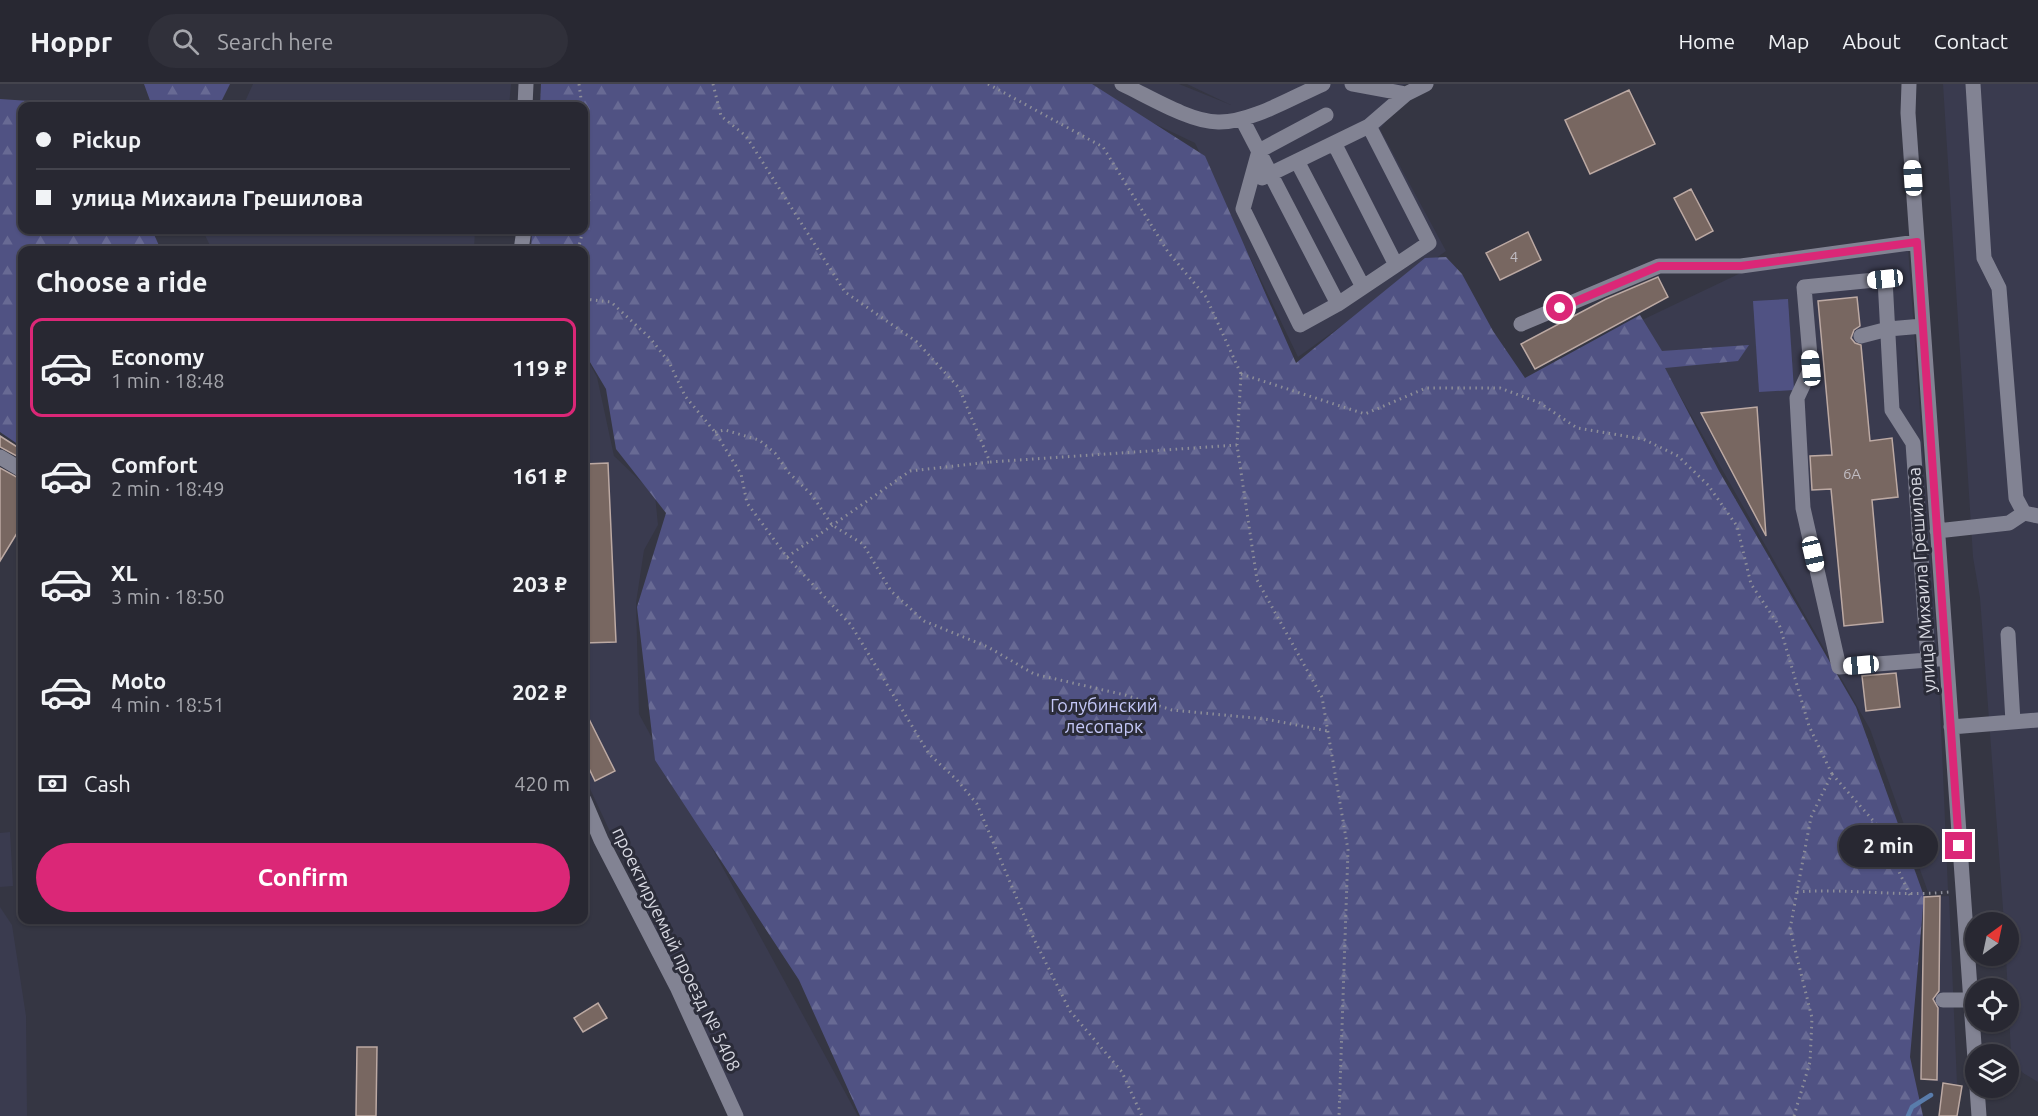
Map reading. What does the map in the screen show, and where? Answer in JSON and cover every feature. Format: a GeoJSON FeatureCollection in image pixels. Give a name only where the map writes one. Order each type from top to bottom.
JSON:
{"type":"FeatureCollection","features":[{"type":"Feature","properties":{"kind":"street"},"geometry":{"type":"LineString","coordinates":[[525,102],[526,84]]}},
{"type":"Feature","properties":{"kind":"street"},"geometry":{"type":"LineString","coordinates":[[1122,84],[1187,114],[1216,123],[1242,119],[1323,84]]}},
{"type":"Feature","properties":{"kind":"street"},"geometry":{"type":"LineString","coordinates":[[1352,84],[1406,94]]}},
{"type":"Feature","properties":{"kind":"street"},"geometry":{"type":"LineString","coordinates":[[1249,185],[1369,126],[1406,94],[1426,84]]}},
{"type":"Feature","properties":{"kind":"street","name":"улица Михаила Грешилова"},"geometry":{"type":"LineString","coordinates":[[1909,84],[1908,113],[1968,978]]}},
{"type":"Feature","properties":{"kind":"street"},"geometry":{"type":"LineString","coordinates":[[1937,531],[2009,523],[2031,514],[2016,498],[1999,288],[1984,258],[1973,84]]}},
{"type":"Feature","properties":{"kind":"street"},"geometry":{"type":"LineString","coordinates":[[1326,115],[1259,151],[1243,209],[1300,325],[1338,304],[1429,243],[1369,126]]}},
{"type":"Feature","properties":{"kind":"street"},"geometry":{"type":"LineString","coordinates":[[1242,119],[1338,304]]}},
{"type":"Feature","properties":{"kind":"street"},"geometry":{"type":"LineString","coordinates":[[1334,143],[1396,265]]}},
{"type":"Feature","properties":{"kind":"street"},"geometry":{"type":"LineString","coordinates":[[1297,161],[1363,287]]}},
{"type":"Feature","properties":{"kind":"street"},"geometry":{"type":"LineString","coordinates":[[1521,324],[1659,266],[1741,266],[1917,242]]}},
{"type":"Feature","properties":{"kind":"street"},"geometry":{"type":"LineString","coordinates":[[1928,660],[1912,443],[1892,410],[1885,279],[1804,287],[1811,368],[1797,399],[1803,508],[1839,667],[1928,660],[1946,658]]}},
{"type":"Feature","properties":{"kind":"street"},"geometry":{"type":"LineString","coordinates":[[1860,336],[1888,329],[1923,326]]}},
{"type":"Feature","properties":{"kind":"street"},"geometry":{"type":"LineString","coordinates":[[0,457],[18,468]]}},
{"type":"Feature","properties":{"kind":"street"},"geometry":{"type":"LineString","coordinates":[[2008,634],[2013,722]]}},
{"type":"Feature","properties":{"kind":"street"},"geometry":{"type":"LineString","coordinates":[[1951,727],[2038,720]]}},
{"type":"Feature","properties":{"kind":"street","name":"проектируемый проезд № 5408"},"geometry":{"type":"LineString","coordinates":[[588,809],[601,840],[677,987],[735,1116]]}},
{"type":"Feature","properties":{"kind":"street"},"geometry":{"type":"LineString","coordinates":[[1942,1000],[1965,1000]]}},
{"type":"Feature","properties":{"kind":"street"},"geometry":{"type":"LineString","coordinates":[[1978,1098],[1979,1116]]}},
{"type":"Feature","properties":{"kind":"path"},"geometry":{"type":"LineString","coordinates":[[579,84],[581,102]]}},
{"type":"Feature","properties":{"kind":"path"},"geometry":{"type":"LineString","coordinates":[[713,84],[721,116],[746,136],[845,292],[917,342],[959,388],[990,462]]}},
{"type":"Feature","properties":{"kind":"path"},"geometry":{"type":"LineString","coordinates":[[988,84],[1103,147],[1168,252],[1206,297],[1241,374],[1237,445],[1257,580],[1322,697],[1348,850],[1340,1116]]}},
{"type":"Feature","properties":{"kind":"path"},"geometry":{"type":"LineString","coordinates":[[588,185],[588,204]]}},
{"type":"Feature","properties":{"kind":"path"},"geometry":{"type":"LineString","coordinates":[[588,299],[612,302],[650,338],[669,362],[685,396],[715,432],[741,474],[747,503],[787,557],[851,625],[929,754],[957,780],[977,804],[1034,939],[1070,1011],[1122,1072],[1142,1116]]}},
{"type":"Feature","properties":{"kind":"path"},"geometry":{"type":"LineString","coordinates":[[1241,374],[1365,414],[1426,388],[1500,388],[1540,403],[1577,428],[1643,439],[1678,456],[1708,485],[1737,526],[1751,584],[1780,627],[1809,726],[1833,774],[1877,825],[1910,896]]}},
{"type":"Feature","properties":{"kind":"path"},"geometry":{"type":"LineString","coordinates":[[715,432],[725,430],[759,440],[775,453],[788,472],[812,495],[832,525],[863,544],[891,591],[924,621],[988,647],[1034,674],[1125,695],[1172,710],[1265,718],[1328,731]]}},
{"type":"Feature","properties":{"kind":"path"},"geometry":{"type":"LineString","coordinates":[[787,557],[910,471],[990,462],[1237,445]]}},
{"type":"Feature","properties":{"kind":"path"},"geometry":{"type":"LineString","coordinates":[[1794,1116],[1810,1062],[1812,1018],[1790,929],[1811,817],[1833,774]]}},
{"type":"Feature","properties":{"kind":"path"},"geometry":{"type":"LineString","coordinates":[[1796,892],[1830,890],[1910,896],[1962,894]]}},
{"type":"Feature","properties":{"kind":"shaded area"},"geometry":{"type":"Polygon","coordinates":[[[253,84],[511,84],[509,102],[245,102],[253,84]]]}},
{"type":"Feature","properties":{"kind":"shaded area"},"geometry":{"type":"Polygon","coordinates":[[[1071,84],[1179,84],[1231,105],[1187,84],[1407,84],[1385,94],[1395,109],[1380,129],[1446,251],[1298,357],[1195,143],[1071,84]]]}},
{"type":"Feature","properties":{"kind":"shaded area"},"geometry":{"type":"Polygon","coordinates":[[[1943,84],[2038,84],[2038,1082],[2019,1068],[2019,1044],[2011,1044],[2010,1032],[2019,1032],[2019,978],[2007,978],[2007,966],[2019,966],[2019,912],[2003,912],[1980,598],[1973,557],[1943,84]]]}},
{"type":"Feature","properties":{"kind":"shaded area"},"geometry":{"type":"Polygon","coordinates":[[[475,234],[474,246],[210,246],[205,235],[475,234]]]}},
{"type":"Feature","properties":{"kind":"shaded area"},"geometry":{"type":"Polygon","coordinates":[[[1908,247],[1938,659],[1948,890],[1928,892],[1870,729],[1638,322],[1749,269],[1908,247]]]}},
{"type":"Feature","properties":{"kind":"shaded area"},"geometry":{"type":"Polygon","coordinates":[[[588,360],[597,377],[614,456],[655,495],[658,525],[644,550],[636,603],[639,714],[858,1116],[743,1116],[588,785],[588,360]]]}},
{"type":"Feature","properties":{"kind":"shaded area"},"geometry":{"type":"Polygon","coordinates":[[[10,832],[13,886],[0,887],[0,833],[10,832]]]}},
{"type":"Feature","properties":{"kind":"shaded area"},"geometry":{"type":"Polygon","coordinates":[[[1949,896],[1957,1084],[1921,1079],[1924,897],[1949,896]]]}},
{"type":"Feature","properties":{"kind":"shaded area"},"geometry":{"type":"Polygon","coordinates":[[[0,907],[12,925],[26,1016],[27,1116],[0,1116],[0,907]]]}},
{"type":"Feature","properties":{"kind":"green space"},"geometry":{"type":"Polygon","coordinates":[[[144,84],[230,84],[221,102],[151,102],[144,84]]]}},
{"type":"Feature","properties":{"kind":"green space","name":"Голубинский лесопарк"},"geometry":{"type":"Polygon","coordinates":[[[541,84],[1092,84],[1205,156],[1296,363],[1425,258],[1446,257],[1462,274],[1493,331],[1525,378],[1640,315],[1662,351],[1749,345],[1738,361],[1665,368],[1719,471],[1856,707],[1924,896],[1910,1057],[1923,1116],[860,1116],[799,980],[655,760],[637,607],[666,513],[616,449],[606,389],[588,359],[588,246],[531,246],[532,234],[588,234],[588,102],[540,102],[541,84]]]}},
{"type":"Feature","properties":{"kind":"green space"},"geometry":{"type":"Polygon","coordinates":[[[0,99],[44,102],[18,102],[18,234],[154,234],[159,246],[18,246],[18,444],[0,432],[0,99]]]}},
{"type":"Feature","properties":{"kind":"green space"},"geometry":{"type":"Polygon","coordinates":[[[1788,299],[1794,390],[1759,392],[1753,301],[1788,299]]]}},
{"type":"Feature","properties":{"kind":"building"},"geometry":{"type":"Polygon","coordinates":[[[1629,90],[1655,144],[1590,174],[1565,120],[1629,90]]]}},
{"type":"Feature","properties":{"kind":"building"},"geometry":{"type":"Polygon","coordinates":[[[1691,189],[1713,231],[1696,240],[1674,198],[1691,189]]]}},
{"type":"Feature","properties":{"kind":"building"},"geometry":{"type":"Polygon","coordinates":[[[1528,232],[1541,260],[1500,280],[1486,253],[1528,232]]]}},
{"type":"Feature","properties":{"kind":"building"},"geometry":{"type":"Polygon","coordinates":[[[1658,277],[1668,297],[1535,369],[1521,344],[1606,299],[1658,277]]]}},
{"type":"Feature","properties":{"kind":"building"},"geometry":{"type":"Polygon","coordinates":[[[1857,297],[1860,326],[1854,330],[1851,338],[1855,343],[1861,345],[1870,441],[1892,438],[1898,497],[1872,500],[1883,622],[1844,626],[1831,489],[1812,490],[1810,456],[1832,455],[1818,301],[1857,297]]]}},
{"type":"Feature","properties":{"kind":"building"},"geometry":{"type":"Polygon","coordinates":[[[1757,407],[1766,536],[1701,413],[1757,407]]]}},
{"type":"Feature","properties":{"kind":"building"},"geometry":{"type":"Polygon","coordinates":[[[0,436],[18,447],[18,457],[0,447],[0,436]]]}},
{"type":"Feature","properties":{"kind":"building"},"geometry":{"type":"Polygon","coordinates":[[[608,463],[616,642],[588,643],[588,464],[608,463]]]}},
{"type":"Feature","properties":{"kind":"building"},"geometry":{"type":"Polygon","coordinates":[[[0,468],[18,478],[18,532],[0,561],[0,468]]]}},
{"type":"Feature","properties":{"kind":"building"},"geometry":{"type":"Polygon","coordinates":[[[1896,673],[1900,707],[1866,711],[1862,676],[1896,673]]]}},
{"type":"Feature","properties":{"kind":"building"},"geometry":{"type":"Polygon","coordinates":[[[588,717],[615,771],[595,781],[588,766],[588,717]]]}},
{"type":"Feature","properties":{"kind":"building"},"geometry":{"type":"Polygon","coordinates":[[[1940,896],[1939,991],[1933,999],[1938,1008],[1937,1080],[1921,1079],[1924,897],[1940,896]]]}},
{"type":"Feature","properties":{"kind":"building"},"geometry":{"type":"Polygon","coordinates":[[[598,1003],[607,1018],[583,1032],[574,1018],[598,1003]]]}},
{"type":"Feature","properties":{"kind":"building"},"geometry":{"type":"Polygon","coordinates":[[[357,1047],[377,1047],[376,1116],[356,1116],[357,1047]]]}},
{"type":"Feature","properties":{"kind":"building"},"geometry":{"type":"Polygon","coordinates":[[[1943,1083],[1962,1086],[1957,1116],[1939,1116],[1943,1083]]]}},
{"type":"Feature","properties":{"kind":"waterway"},"geometry":{"type":"LineString","coordinates":[[1908,1116],[1912,1107],[1931,1095]]}},
{"type":"Feature","properties":{"kind":"route"},"geometry":{"type":"LineString","coordinates":[[1560,308],[1659,266],[1741,266],[1917,242],[1959,846]]}}]}
